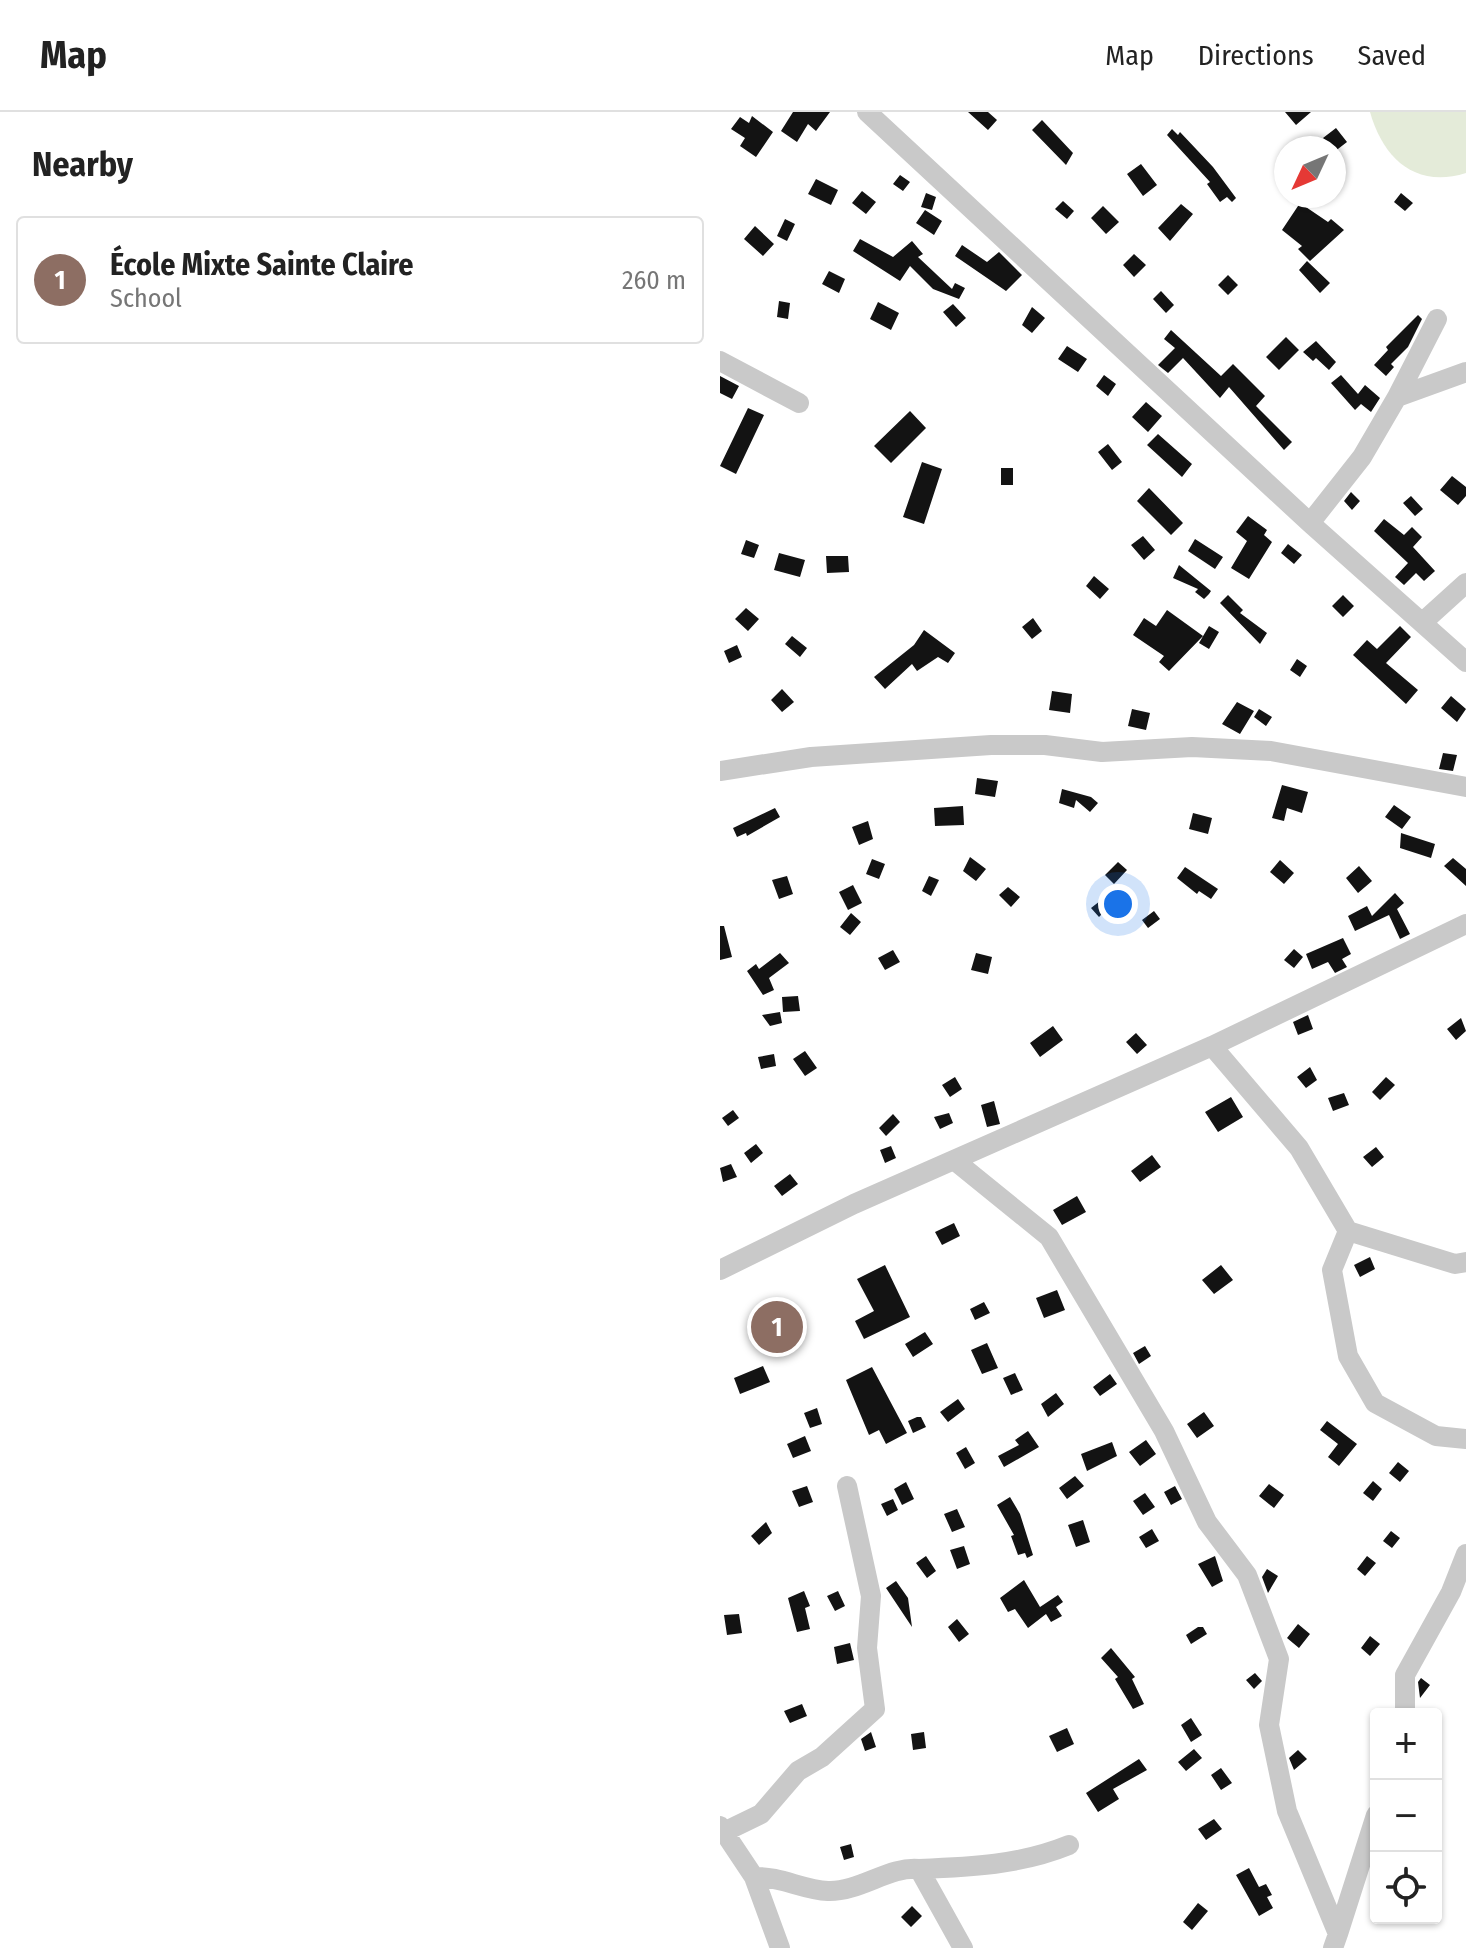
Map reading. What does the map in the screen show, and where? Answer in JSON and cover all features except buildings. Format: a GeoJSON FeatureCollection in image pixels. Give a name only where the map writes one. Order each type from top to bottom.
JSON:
{"type":"FeatureCollection","features":[{"type":"Feature","properties":{"kind":"street"},"geometry":{"type":"LineString","coordinates":[[867,112],[1310,523],[1424,621],[1466,662]]}},
{"type":"Feature","properties":{"kind":"street"},"geometry":{"type":"LineString","coordinates":[[1310,523],[1362,457],[1437,319]]}},
{"type":"Feature","properties":{"kind":"street"},"geometry":{"type":"LineString","coordinates":[[720,361],[799,403]]}},
{"type":"Feature","properties":{"kind":"street"},"geometry":{"type":"LineString","coordinates":[[1397,397],[1466,372]]}},
{"type":"Feature","properties":{"kind":"street"},"geometry":{"type":"LineString","coordinates":[[1424,621],[1466,583]]}},
{"type":"Feature","properties":{"kind":"street"},"geometry":{"type":"LineString","coordinates":[[720,771],[811,757],[991,745],[1045,745],[1102,752],[1192,747],[1271,751],[1466,787]]}},
{"type":"Feature","properties":{"kind":"street"},"geometry":{"type":"LineString","coordinates":[[720,1270],[954,1160],[1019,1134],[1212,1046],[1466,924]]}},
{"type":"Feature","properties":{"kind":"street"},"geometry":{"type":"LineString","coordinates":[[1212,1046],[1299,1148],[1348,1231],[1455,1264],[1466,1262]]}},
{"type":"Feature","properties":{"kind":"street"},"geometry":{"type":"LineString","coordinates":[[954,1160],[1049,1237],[1164,1431],[1207,1522],[1247,1575],[1279,1659],[1269,1725],[1287,1811],[1335,1941]]}},
{"type":"Feature","properties":{"kind":"street"},"geometry":{"type":"LineString","coordinates":[[1348,1231],[1332,1270],[1348,1356],[1375,1403],[1436,1436],[1466,1439]]}},
{"type":"Feature","properties":{"kind":"street"},"geometry":{"type":"LineString","coordinates":[[780,1948],[754,1877],[721,1830],[761,1814],[798,1771],[822,1757],[875,1709],[867,1648],[871,1596],[847,1486]]}},
{"type":"Feature","properties":{"kind":"street"},"geometry":{"type":"LineString","coordinates":[[1405,1708],[1405,1675],[1451,1592],[1466,1554]]}},
{"type":"Feature","properties":{"kind":"street"},"geometry":{"type":"LineString","coordinates":[[1335,1941],[1370,1833]]}},
{"type":"Feature","properties":{"kind":"street"},"geometry":{"type":"LineString","coordinates":[[754,1877],[774,1876],[827,1891],[878,1879],[903,1868],[968,1870],[1050,1853],[1069,1845]]}},
{"type":"Feature","properties":{"kind":"street"},"geometry":{"type":"LineString","coordinates":[[919,1869],[963,1948]]}},
{"type":"Feature","properties":{"kind":"green space"},"geometry":{"type":"Polygon","coordinates":[[[1370,112],[1466,112],[1466,173],[1431,177],[1404,166],[1383,143],[1370,112]]]}},
{"type":"Feature","properties":{"kind":"place","name":"École Mixte Sainte Claire"},"geometry":{"type":"Point","coordinates":[777,1327]}}]}
